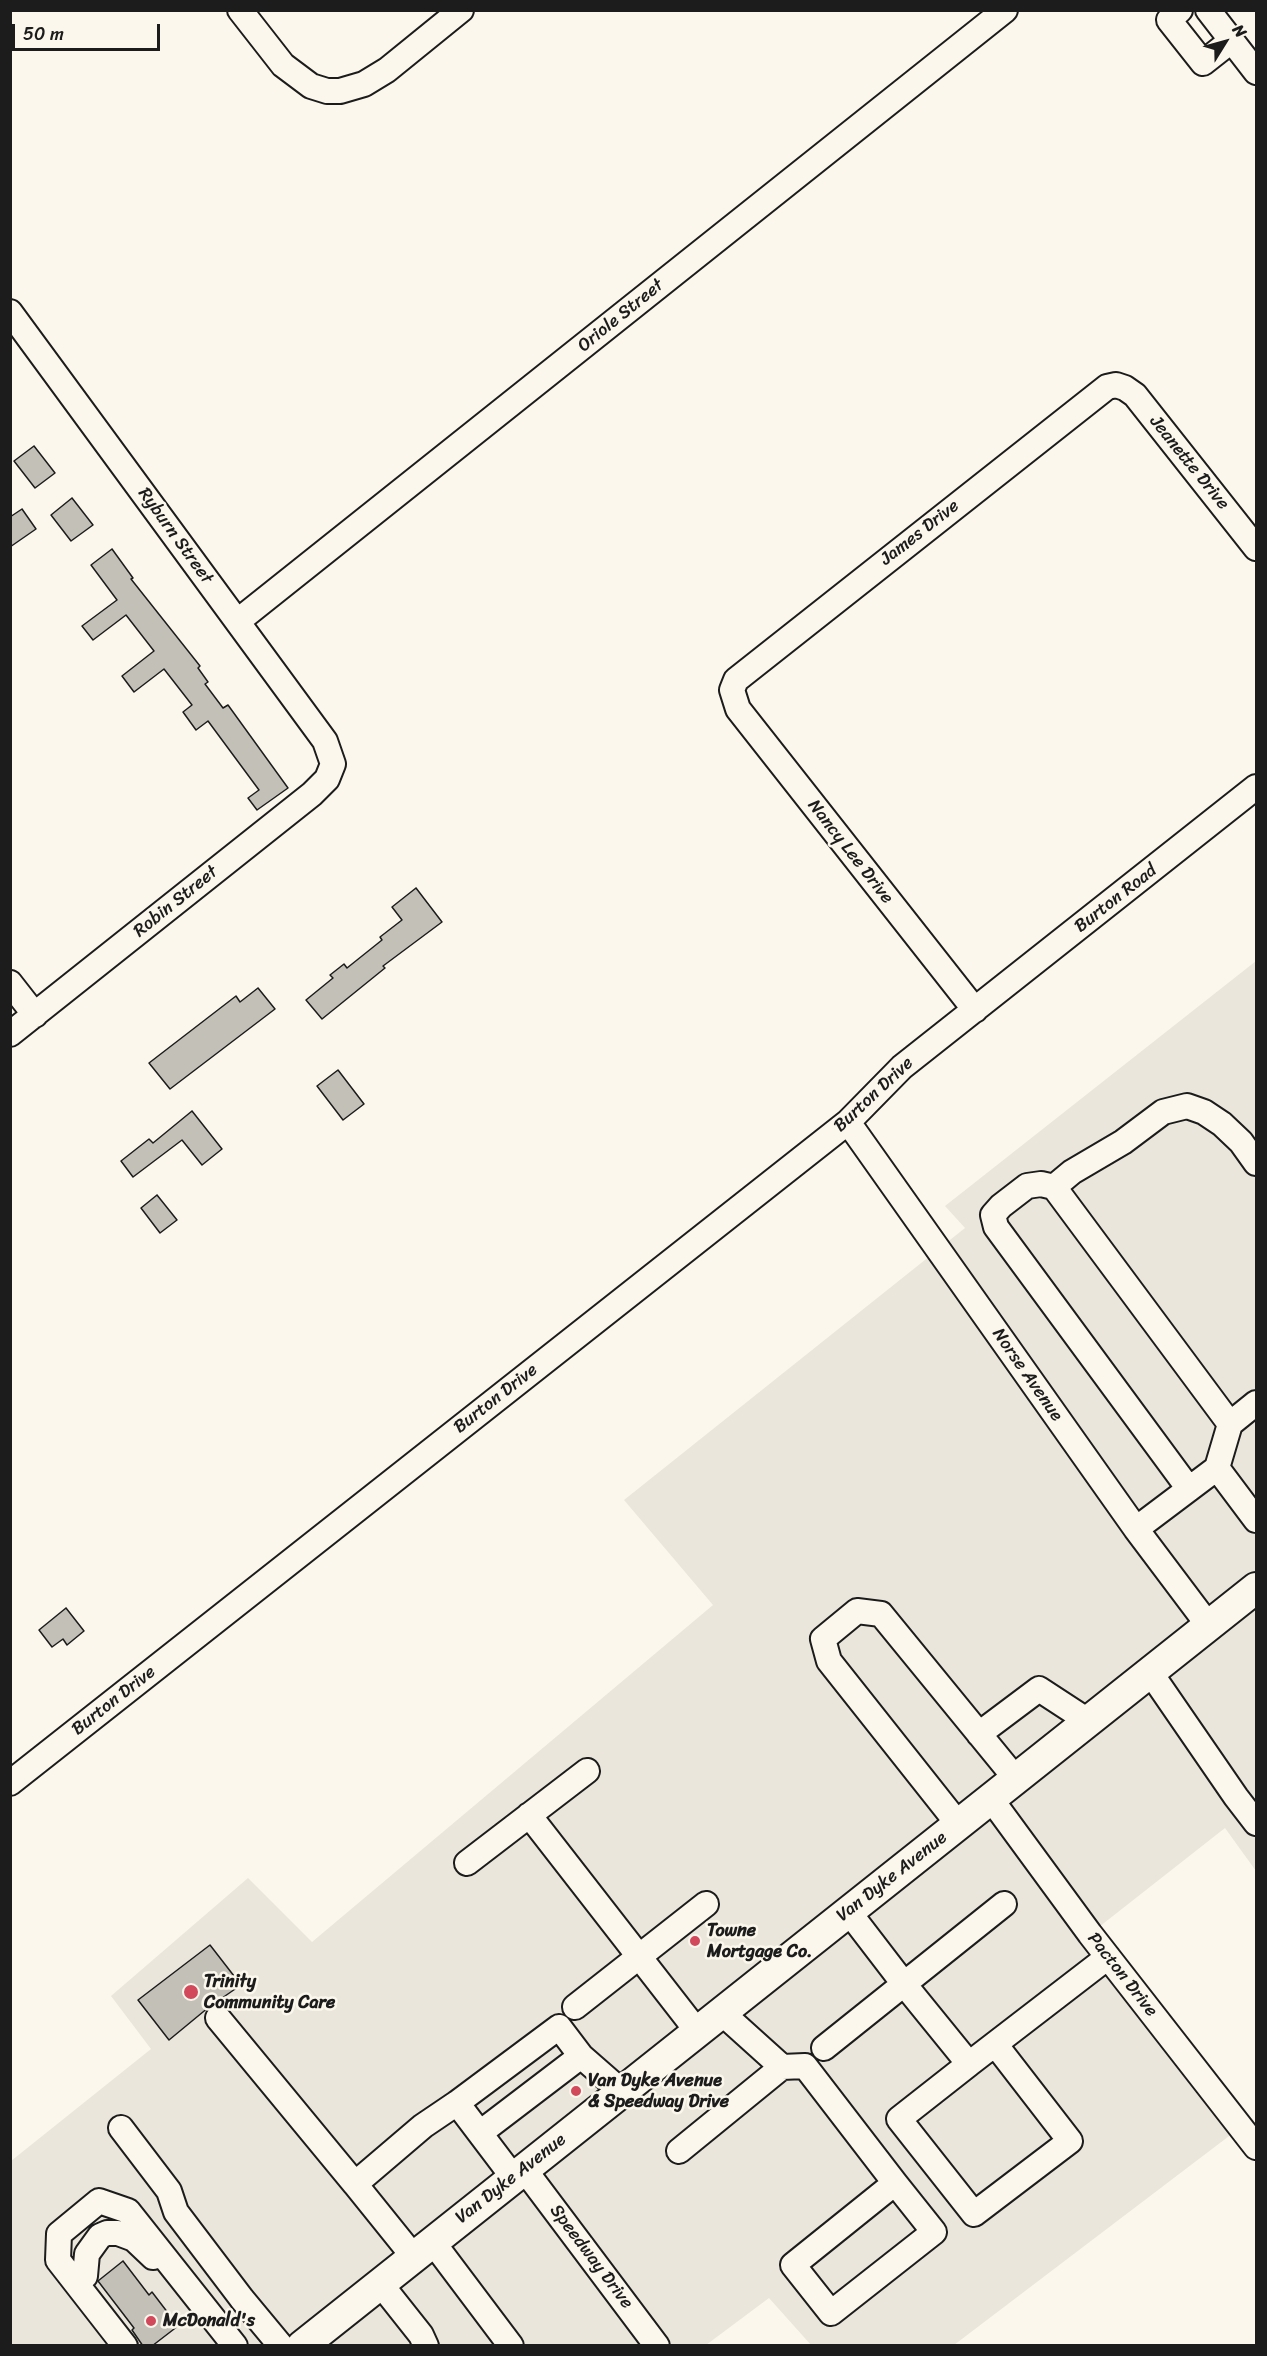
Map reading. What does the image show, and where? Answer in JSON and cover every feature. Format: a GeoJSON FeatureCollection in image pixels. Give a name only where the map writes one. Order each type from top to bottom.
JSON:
{"type":"FeatureCollection","features":[{"type":"Feature","properties":{"kind":"main road","name":"Van Dyke Avenue"},"geometry":{"type":"LineString","coordinates":[[299,2345],[1257,1588]]}},
{"type":"Feature","properties":{"kind":"street"},"geometry":{"type":"LineString","coordinates":[[240,10],[283,65],[311,86],[327,91],[340,91],[364,84],[387,70],[461,10]]}},
{"type":"Feature","properties":{"kind":"street","name":"Oriole Street"},"geometry":{"type":"LineString","coordinates":[[238,621],[1005,10]]}},
{"type":"Feature","properties":{"kind":"street"},"geometry":{"type":"LineString","coordinates":[[1180,10],[1169,20],[1203,63],[1232,40]]}},
{"type":"Feature","properties":{"kind":"street"},"geometry":{"type":"LineString","coordinates":[[1208,10],[1257,72]]}},
{"type":"Feature","properties":{"kind":"street","name":"Ryburn Street"},"geometry":{"type":"LineString","coordinates":[[10,312],[325,741],[333,764]]}},
{"type":"Feature","properties":{"kind":"street","name":"Jeanette Drive"},"geometry":{"type":"LineString","coordinates":[[1116,385],[1135,395],[1257,548]]}},
{"type":"Feature","properties":{"kind":"street","name":"James Drive"},"geometry":{"type":"LineString","coordinates":[[732,690],[735,680],[750,667],[1100,391],[1116,385]]}},
{"type":"Feature","properties":{"kind":"street","name":"Nancy Lee Drive"},"geometry":{"type":"LineString","coordinates":[[732,690],[733,700],[738,710],[975,1010]]}},
{"type":"Feature","properties":{"kind":"street","name":"Robin Street"},"geometry":{"type":"LineString","coordinates":[[10,1034],[312,794],[327,778],[333,764]]}},
{"type":"Feature","properties":{"kind":"street","name":"Burton Road"},"geometry":{"type":"LineString","coordinates":[[975,1010],[1257,787]]}},
{"type":"Feature","properties":{"kind":"street"},"geometry":{"type":"LineString","coordinates":[[10,983],[35,1015]]}},
{"type":"Feature","properties":{"kind":"street","name":"Burton Drive"},"geometry":{"type":"LineString","coordinates":[[10,1783],[848,1122],[902,1067],[975,1010]]}},
{"type":"Feature","properties":{"kind":"street"},"geometry":{"type":"LineString","coordinates":[[1054,1187],[1072,1172],[1123,1142],[1164,1112],[1186,1106],[1204,1112],[1222,1124],[1241,1142],[1257,1163]]}},
{"type":"Feature","properties":{"kind":"street","name":"Norse Avenue"},"geometry":{"type":"LineString","coordinates":[[848,1122],[1136,1529],[1209,1626]]}},
{"type":"Feature","properties":{"kind":"street"},"geometry":{"type":"LineString","coordinates":[[1189,1489],[996,1227],[993,1215],[1000,1206],[1027,1186],[1041,1184],[1054,1187],[1230,1424]]}},
{"type":"Feature","properties":{"kind":"street"},"geometry":{"type":"LineString","coordinates":[[1136,1529],[1217,1468],[1230,1424],[1257,1403]]}},
{"type":"Feature","properties":{"kind":"street"},"geometry":{"type":"LineString","coordinates":[[1217,1468],[1248,1490],[1257,1520]]}},
{"type":"Feature","properties":{"kind":"street"},"geometry":{"type":"LineString","coordinates":[[959,1825],[829,1660],[823,1640],[857,1611],[881,1614],[1016,1779]]}},
{"type":"Feature","properties":{"kind":"street"},"geometry":{"type":"LineString","coordinates":[[1150,1672],[1236,1797],[1257,1823]]}},
{"type":"Feature","properties":{"kind":"street"},"geometry":{"type":"LineString","coordinates":[[979,1734],[1039,1689],[1088,1721]]}},
{"type":"Feature","properties":{"kind":"street"},"geometry":{"type":"LineString","coordinates":[[467,1863],[587,1771]]}},
{"type":"Feature","properties":{"kind":"street","name":"Pacton Drive"},"geometry":{"type":"LineString","coordinates":[[991,1799],[1108,1957],[1257,2147]]}},
{"type":"Feature","properties":{"kind":"street"},"geometry":{"type":"LineString","coordinates":[[529,1815],[697,2031]]}},
{"type":"Feature","properties":{"kind":"street"},"geometry":{"type":"LineString","coordinates":[[575,2007],[706,1904]]}},
{"type":"Feature","properties":{"kind":"street"},"geometry":{"type":"LineString","coordinates":[[824,2048],[1004,1904]]}},
{"type":"Feature","properties":{"kind":"street"},"geometry":{"type":"LineString","coordinates":[[849,1911],[969,2064]]}},
{"type":"Feature","properties":{"kind":"street"},"geometry":{"type":"LineString","coordinates":[[995,2044],[1070,2141],[974,2214],[899,2119],[969,2064],[1108,1957]]}},
{"type":"Feature","properties":{"kind":"street"},"geometry":{"type":"LineString","coordinates":[[721,2012],[782,2067]]}},
{"type":"Feature","properties":{"kind":"street"},"geometry":{"type":"LineString","coordinates":[[218,2018],[355,2184],[422,2249],[511,2346]]}},
{"type":"Feature","properties":{"kind":"street"},"geometry":{"type":"LineString","coordinates":[[355,2184],[423,2126],[458,2103],[559,2027],[581,2056],[621,2091]]}},
{"type":"Feature","properties":{"kind":"street"},"geometry":{"type":"LineString","coordinates":[[480,2133],[581,2056]]}},
{"type":"Feature","properties":{"kind":"street"},"geometry":{"type":"LineString","coordinates":[[680,2151],[782,2067],[805,2066],[934,2232],[831,2313],[793,2265],[895,2182]]}},
{"type":"Feature","properties":{"kind":"street","name":"Speedway Drive"},"geometry":{"type":"LineString","coordinates":[[458,2103],[480,2133],[519,2173],[657,2346]]}},
{"type":"Feature","properties":{"kind":"street"},"geometry":{"type":"LineString","coordinates":[[121,2128],[169,2191],[176,2212],[242,2299],[299,2345]]}},
{"type":"Feature","properties":{"kind":"street"},"geometry":{"type":"LineString","coordinates":[[125,2346],[58,2260],[59,2234],[99,2201],[128,2211],[235,2346]]}},
{"type":"Feature","properties":{"kind":"street"},"geometry":{"type":"LineString","coordinates":[[138,2346],[70,2254],[70,2242],[82,2226],[94,2222],[114,2221],[142,2228]]}},
{"type":"Feature","properties":{"kind":"street"},"geometry":{"type":"LineString","coordinates":[[86,2277],[87,2254],[100,2236],[118,2232],[134,2239],[158,2262],[178,2273]]}},
{"type":"Feature","properties":{"kind":"street"},"geometry":{"type":"LineString","coordinates":[[380,2282],[421,2335],[426,2346]]}},
{"type":"Feature","properties":{"kind":"shaded area"},"geometry":{"type":"Polygon","coordinates":[[[1256,961],[1256,1871],[1225,1828],[1090,1934],[1241,2127],[954,2345],[811,2345],[769,2298],[706,2345],[11,2346],[11,2161],[151,2049],[111,1996],[248,1878],[312,1942],[713,1605],[624,1500],[965,1228],[945,1206],[1256,961]]]}},
{"type":"Feature","properties":{"kind":"building"},"geometry":{"type":"Polygon","coordinates":[[[34,446],[55,473],[35,488],[14,461],[34,446]]]}},
{"type":"Feature","properties":{"kind":"building"},"geometry":{"type":"Polygon","coordinates":[[[72,498],[93,525],[71,541],[51,515],[72,498]]]}},
{"type":"Feature","properties":{"kind":"building"},"geometry":{"type":"Polygon","coordinates":[[[22,509],[36,529],[10,547],[10,517],[22,509]]]}},
{"type":"Feature","properties":{"kind":"building"},"geometry":{"type":"Polygon","coordinates":[[[112,549],[133,578],[131,579],[200,666],[198,668],[208,682],[205,684],[223,708],[228,705],[288,788],[257,810],[248,798],[259,790],[208,721],[196,730],[183,712],[192,705],[164,669],[134,692],[122,676],[154,651],[126,615],[93,640],[82,626],[117,600],[91,565],[112,549]]]}},
{"type":"Feature","properties":{"kind":"building"},"geometry":{"type":"Polygon","coordinates":[[[416,888],[442,922],[383,966],[385,968],[322,1019],[306,1000],[333,978],[330,975],[344,964],[347,968],[382,940],[380,937],[402,920],[392,907],[416,888]]]}},
{"type":"Feature","properties":{"kind":"building"},"geometry":{"type":"Polygon","coordinates":[[[258,988],[275,1009],[170,1089],[149,1063],[236,996],[240,1002],[258,988]]]}},
{"type":"Feature","properties":{"kind":"building"},"geometry":{"type":"Polygon","coordinates":[[[338,1070],[364,1104],[343,1120],[317,1086],[338,1070]]]}},
{"type":"Feature","properties":{"kind":"building"},"geometry":{"type":"Polygon","coordinates":[[[192,1111],[222,1149],[202,1165],[182,1140],[133,1177],[121,1161],[149,1139],[153,1143],[192,1111]]]}},
{"type":"Feature","properties":{"kind":"building"},"geometry":{"type":"Polygon","coordinates":[[[157,1195],[177,1220],[160,1233],[141,1208],[157,1195]]]}},
{"type":"Feature","properties":{"kind":"building"},"geometry":{"type":"Polygon","coordinates":[[[66,1608],[84,1631],[67,1645],[63,1639],[52,1647],[39,1630],[66,1608]]]}},
{"type":"Feature","properties":{"kind":"building"},"geometry":{"type":"Polygon","coordinates":[[[210,1945],[241,1985],[209,2007],[169,2040],[138,2000],[210,1945]]]}},
{"type":"Feature","properties":{"kind":"building"},"geometry":{"type":"Polygon","coordinates":[[[123,2261],[149,2295],[152,2292],[178,2326],[152,2346],[143,2346],[132,2330],[134,2328],[98,2281],[123,2261]]]}},
{"type":"Feature","properties":{"kind":"place","name":"Towne Mortgage Co."},"geometry":{"type":"Point","coordinates":[695,1941]}},
{"type":"Feature","properties":{"kind":"place","name":"Trinity Community Care"},"geometry":{"type":"Point","coordinates":[191,1992]}},
{"type":"Feature","properties":{"kind":"place","name":"Van Dyke Avenue & Speedway Drive"},"geometry":{"type":"Point","coordinates":[576,2091]}},
{"type":"Feature","properties":{"kind":"place","name":"McDonald's"},"geometry":{"type":"Point","coordinates":[151,2321]}}]}
